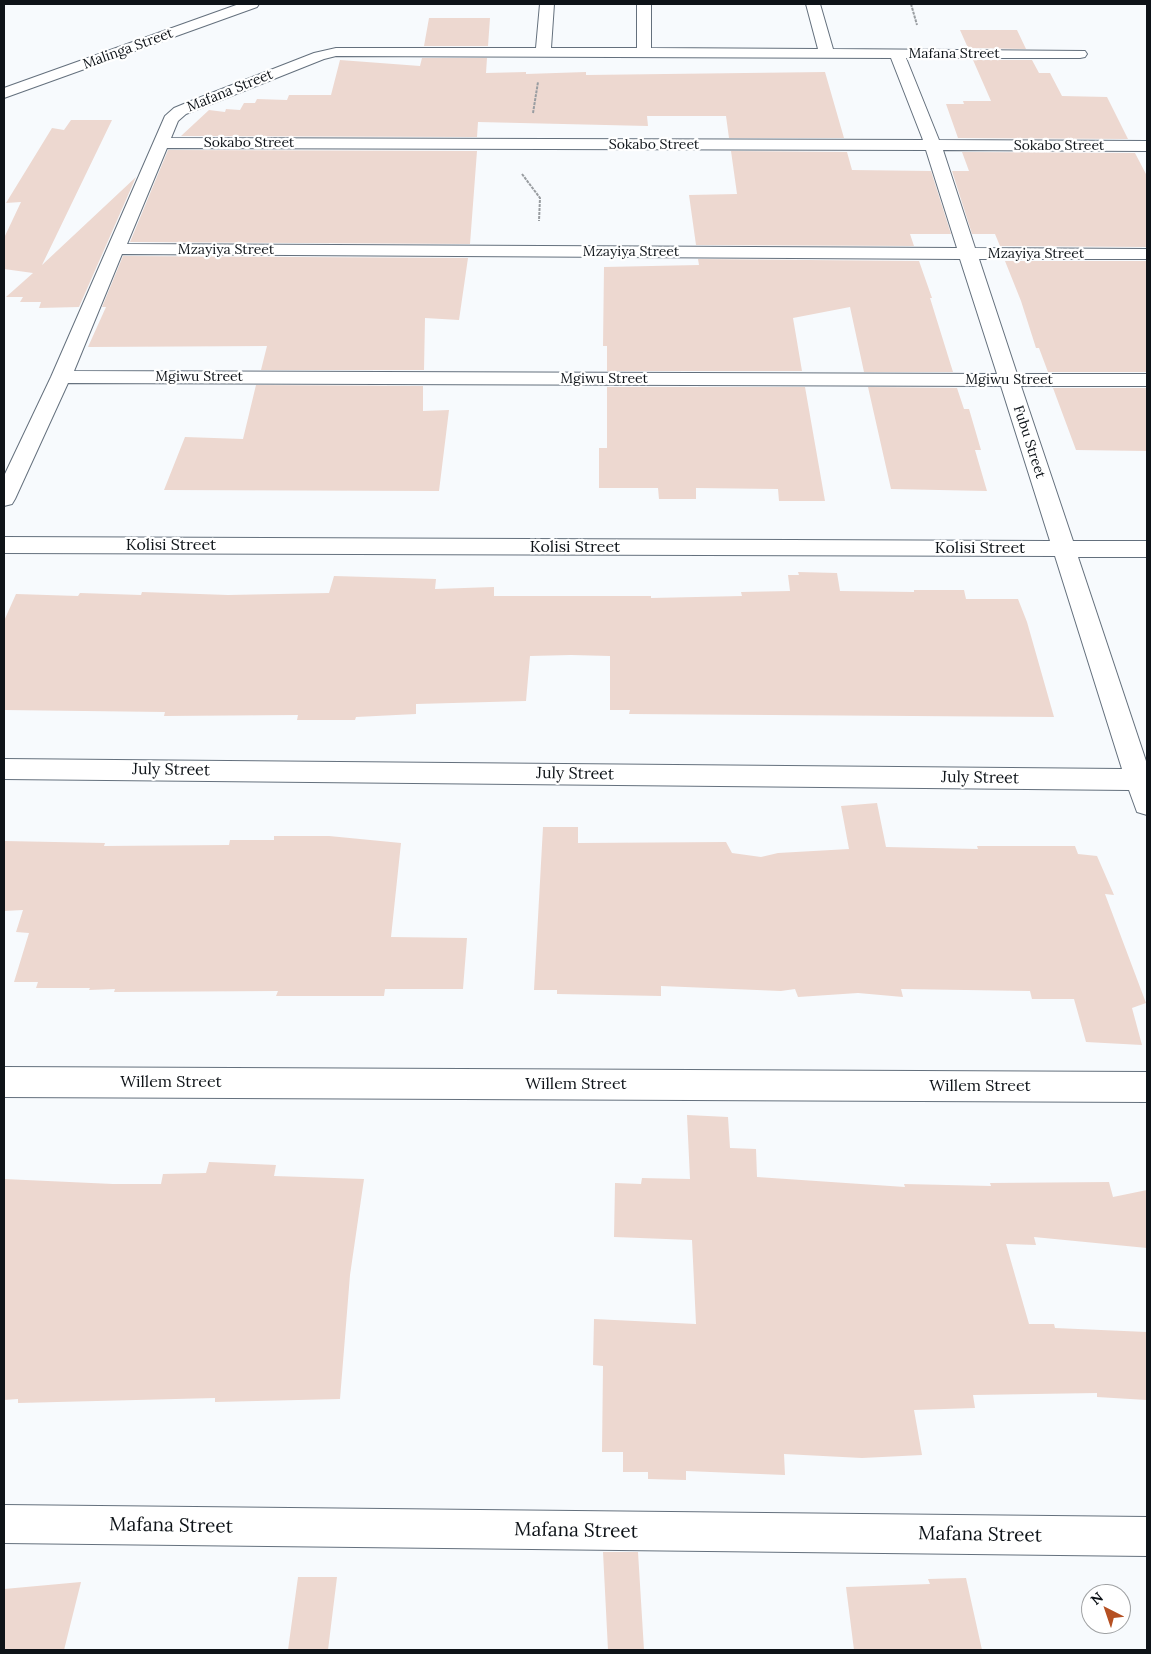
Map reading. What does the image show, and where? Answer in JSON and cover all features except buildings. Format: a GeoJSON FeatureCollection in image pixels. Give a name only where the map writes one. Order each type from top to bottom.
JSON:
{"type":"FeatureCollection","features":[{"type":"Feature","properties":{"kind":"street","name":"Malinga Street"},"geometry":{"type":"LineString","coordinates":[[4,93],[252,4]]}},
{"type":"Feature","properties":{"kind":"street"},"geometry":{"type":"LineString","coordinates":[[542,51],[547,4]]}},
{"type":"Feature","properties":{"kind":"street"},"geometry":{"type":"LineString","coordinates":[[644,4],[644,52]]}},
{"type":"Feature","properties":{"kind":"street"},"geometry":{"type":"LineString","coordinates":[[813,4],[827,53]]}},
{"type":"Feature","properties":{"kind":"street","name":"Mafana Street"},"geometry":{"type":"LineString","coordinates":[[4,499],[61,377],[160,143],[171,119],[180,111],[319,56],[336,52],[542,51],[1080,54]]}},
{"type":"Feature","properties":{"kind":"street","name":"Fubu Street"},"geometry":{"type":"LineString","coordinates":[[897,54],[933,146],[966,254],[1144,788]]}},
{"type":"Feature","properties":{"kind":"street","name":"Sokabo Street"},"geometry":{"type":"LineString","coordinates":[[160,143],[1147,146]]}},
{"type":"Feature","properties":{"kind":"street","name":"Mzayiya Street"},"geometry":{"type":"LineString","coordinates":[[115,249],[1147,254]]}},
{"type":"Feature","properties":{"kind":"street","name":"Mgiwu Street"},"geometry":{"type":"LineString","coordinates":[[61,377],[1147,380]]}},
{"type":"Feature","properties":{"kind":"street","name":"Kolisi Street"},"geometry":{"type":"LineString","coordinates":[[4,545],[1147,549]]}},
{"type":"Feature","properties":{"kind":"street","name":"July Street"},"geometry":{"type":"LineString","coordinates":[[4,769],[1144,788]]}},
{"type":"Feature","properties":{"kind":"street","name":"Willem Street"},"geometry":{"type":"LineString","coordinates":[[4,1082],[1147,1087]]}},
{"type":"Feature","properties":{"kind":"street","name":"Mafana Street"},"geometry":{"type":"LineString","coordinates":[[4,1524],[1147,1537]]}},
{"type":"Feature","properties":{"kind":"path"},"geometry":{"type":"LineString","coordinates":[[534,252],[539,223],[540,198],[518,166],[520,155],[529,144],[542,51]]}}]}
